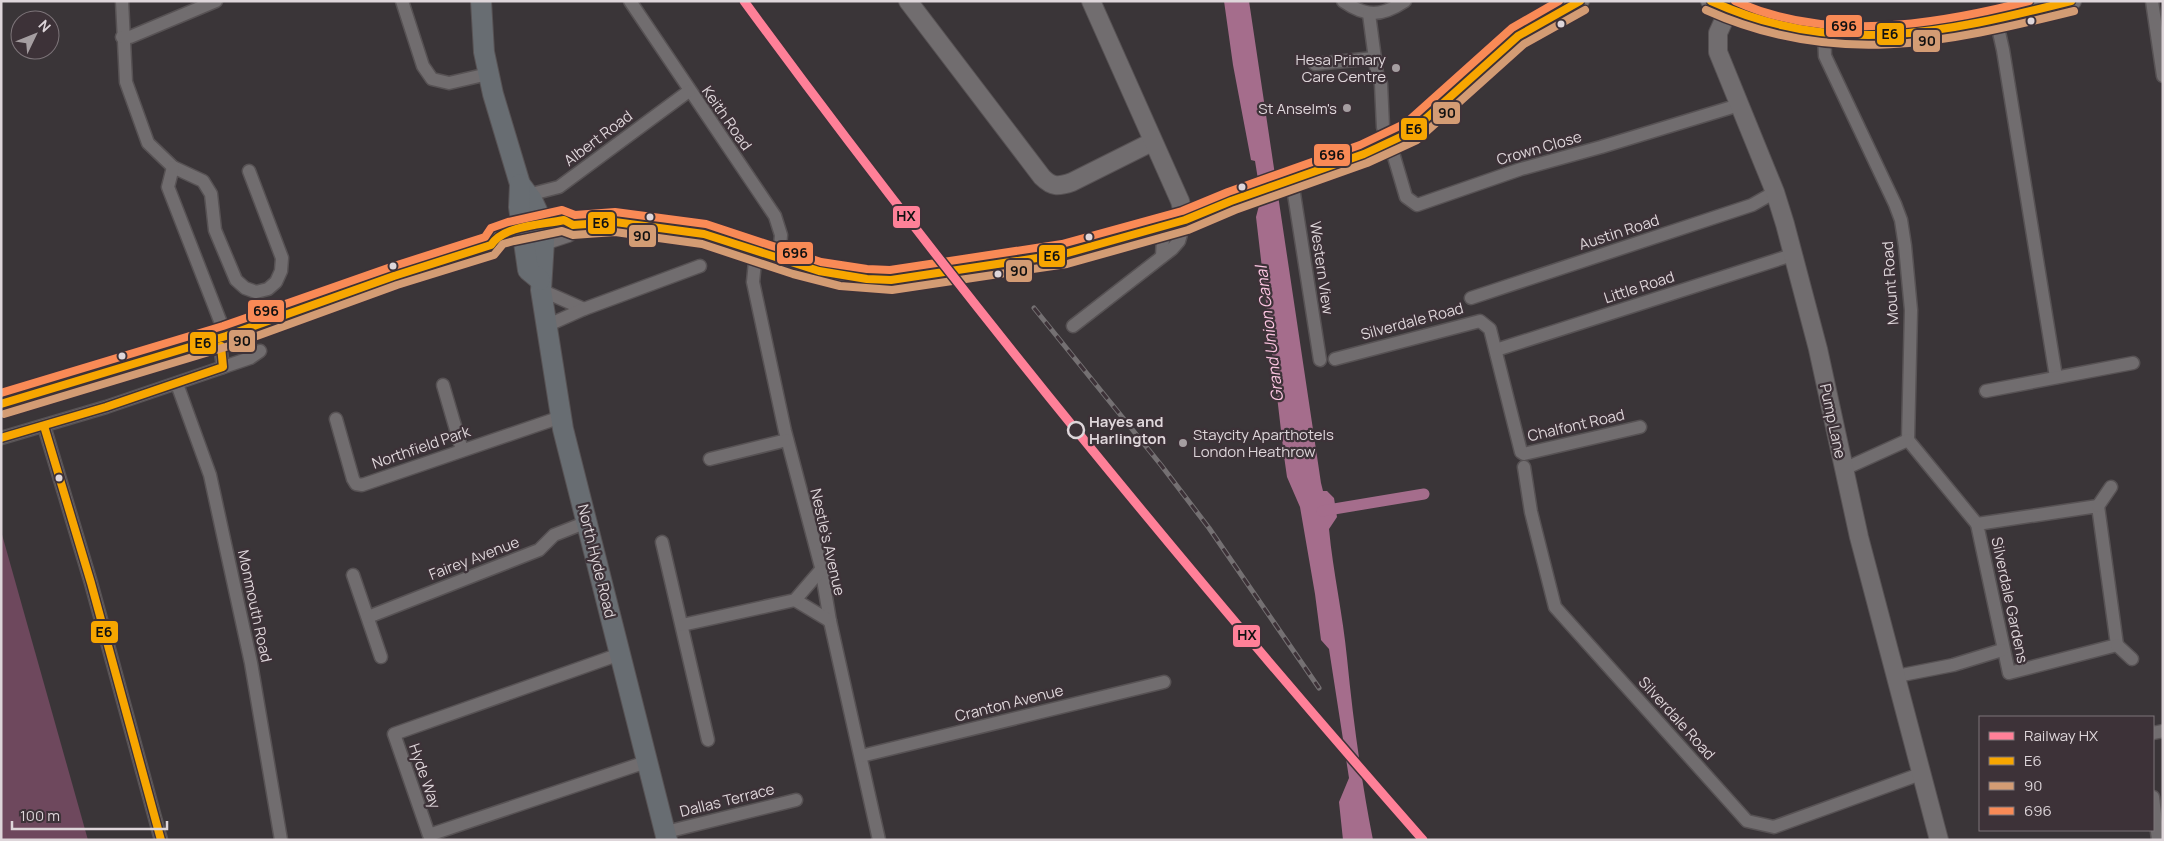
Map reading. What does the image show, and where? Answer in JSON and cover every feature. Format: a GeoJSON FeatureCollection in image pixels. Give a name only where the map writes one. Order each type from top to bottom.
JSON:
{"type":"FeatureCollection","features":[{"type":"Feature","properties":{"kind":"main road","name":"North Hyde Road"},"geometry":{"type":"LineString","coordinates":[[481,1],[484,52],[488,74],[523,192],[533,235],[529,271],[541,285],[561,417],[620,654],[649,761],[666,836]]}},
{"type":"Feature","properties":{"kind":"main road"},"geometry":{"type":"LineString","coordinates":[[2,401],[222,337],[491,244],[497,236],[533,235]]}},
{"type":"Feature","properties":{"kind":"street"},"geometry":{"type":"LineString","coordinates":[[122,1],[122,37],[126,82],[148,142],[173,167],[203,181],[211,194],[215,230],[236,280],[245,288],[256,292],[268,289],[276,282],[281,271],[282,258],[249,171]]}},
{"type":"Feature","properties":{"kind":"street"},"geometry":{"type":"LineString","coordinates":[[122,37],[130,37],[216,1]]}},
{"type":"Feature","properties":{"kind":"street"},"geometry":{"type":"LineString","coordinates":[[402,1],[423,66],[432,79],[449,83],[488,74]]}},
{"type":"Feature","properties":{"kind":"street","name":"Keith Road"},"geometry":{"type":"LineString","coordinates":[[630,1],[775,216],[781,235],[779,259]]}},
{"type":"Feature","properties":{"kind":"street"},"geometry":{"type":"LineString","coordinates":[[908,1],[1036,170],[1051,185],[1060,186],[1072,182],[1152,142]]}},
{"type":"Feature","properties":{"kind":"street"},"geometry":{"type":"LineString","coordinates":[[1073,326],[1179,241],[1185,220],[1180,201],[1152,142],[1091,1]]}},
{"type":"Feature","properties":{"kind":"street"},"geometry":{"type":"LineString","coordinates":[[1343,1],[1369,14],[1390,9],[1404,1]]}},
{"type":"Feature","properties":{"kind":"street"},"geometry":{"type":"LineString","coordinates":[[533,235],[568,233],[573,225],[615,222],[686,230],[842,277],[871,281],[891,280],[1056,255],[1185,220],[1389,143],[1411,132],[1429,118],[1518,36],[1580,1]]}},
{"type":"Feature","properties":{"kind":"street"},"geometry":{"type":"LineString","coordinates":[[1710,1],[1734,6],[1778,25],[1824,32],[1906,34],[1951,29],[2072,1]]}},
{"type":"Feature","properties":{"kind":"street"},"geometry":{"type":"LineString","coordinates":[[2152,1],[2163,76]]}},
{"type":"Feature","properties":{"kind":"street","name":"Pump Lane"},"geometry":{"type":"LineString","coordinates":[[1734,6],[1718,33],[1718,52],[1775,192],[1818,349],[1844,469],[1939,840]]}},
{"type":"Feature","properties":{"kind":"street"},"geometry":{"type":"LineString","coordinates":[[1369,14],[1374,58],[1381,84],[1383,128],[1389,143]]}},
{"type":"Feature","properties":{"kind":"street"},"geometry":{"type":"LineString","coordinates":[[1996,19],[2004,50],[2056,377]]}},
{"type":"Feature","properties":{"kind":"street","name":"Mount Road"},"geometry":{"type":"LineString","coordinates":[[1824,32],[1825,56],[1901,220],[1911,310],[1908,440]]}},
{"type":"Feature","properties":{"kind":"street"},"geometry":{"type":"LineString","coordinates":[[1315,64],[1374,58]]}},
{"type":"Feature","properties":{"kind":"street","name":"Albert Road"},"geometry":{"type":"LineString","coordinates":[[523,192],[560,187],[689,90]]}},
{"type":"Feature","properties":{"kind":"street","name":"Crown Close"},"geometry":{"type":"LineString","coordinates":[[1389,143],[1406,197],[1417,205],[1512,171],[1740,105]]}},
{"type":"Feature","properties":{"kind":"street"},"geometry":{"type":"LineString","coordinates":[[173,167],[168,187],[222,337],[223,367]]}},
{"type":"Feature","properties":{"kind":"street","name":"Western View"},"geometry":{"type":"LineString","coordinates":[[1286,183],[1320,360]]}},
{"type":"Feature","properties":{"kind":"street","name":"Austin Road"},"geometry":{"type":"LineString","coordinates":[[1471,298],[1752,205],[1775,192]]}},
{"type":"Feature","properties":{"kind":"street"},"geometry":{"type":"LineString","coordinates":[[1149,231],[1163,238],[1162,256]]}},
{"type":"Feature","properties":{"kind":"street","name":"Nestle's Avenue"},"geometry":{"type":"LineString","coordinates":[[756,251],[753,282],[787,440],[820,567],[830,621],[879,840]]}},
{"type":"Feature","properties":{"kind":"street","name":"Little Road"},"geometry":{"type":"LineString","coordinates":[[1496,350],[1792,255]]}},
{"type":"Feature","properties":{"kind":"street"},"geometry":{"type":"LineString","coordinates":[[546,326],[584,309],[700,266]]}},
{"type":"Feature","properties":{"kind":"street"},"geometry":{"type":"LineString","coordinates":[[541,285],[584,309]]}},
{"type":"Feature","properties":{"kind":"street","name":"Silverdale Road"},"geometry":{"type":"LineString","coordinates":[[1335,359],[1476,321],[1487,324],[1496,350],[1520,451]]}},
{"type":"Feature","properties":{"kind":"street"},"geometry":{"type":"LineString","coordinates":[[1,438],[177,384],[250,358],[260,351]]}},
{"type":"Feature","properties":{"kind":"street"},"geometry":{"type":"LineString","coordinates":[[1986,391],[2133,363]]}},
{"type":"Feature","properties":{"kind":"street","name":"Monmouth Road"},"geometry":{"type":"LineString","coordinates":[[177,384],[210,475],[252,663],[281,840]]}},
{"type":"Feature","properties":{"kind":"street"},"geometry":{"type":"LineString","coordinates":[[443,385],[462,450]]}},
{"type":"Feature","properties":{"kind":"street","name":"Northfield Park"},"geometry":{"type":"LineString","coordinates":[[336,419],[353,479],[356,484],[362,485],[561,417]]}},
{"type":"Feature","properties":{"kind":"street"},"geometry":{"type":"LineString","coordinates":[[44,426],[91,583],[160,840]]}},
{"type":"Feature","properties":{"kind":"street","name":"Chalfont Road"},"geometry":{"type":"LineString","coordinates":[[1520,451],[1524,454],[1640,427]]}},
{"type":"Feature","properties":{"kind":"street"},"geometry":{"type":"LineString","coordinates":[[710,459],[787,440]]}},
{"type":"Feature","properties":{"kind":"street"},"geometry":{"type":"LineString","coordinates":[[1844,469],[1908,440],[1977,524]]}},
{"type":"Feature","properties":{"kind":"street","name":"Silverdale Road"},"geometry":{"type":"LineString","coordinates":[[1524,466],[1531,512],[1555,607],[1748,821],[1774,827],[1923,773]]}},
{"type":"Feature","properties":{"kind":"street"},"geometry":{"type":"LineString","coordinates":[[2111,487],[2098,506],[2117,645],[2132,659]]}},
{"type":"Feature","properties":{"kind":"street","name":"Silverdale Gardens"},"geometry":{"type":"LineString","coordinates":[[2098,506],[1977,524],[2002,650],[2009,673],[2117,645]]}},
{"type":"Feature","properties":{"kind":"street","name":"Fairey Avenue"},"geometry":{"type":"LineString","coordinates":[[368,617],[539,550],[554,535],[587,522]]}},
{"type":"Feature","properties":{"kind":"street"},"geometry":{"type":"LineString","coordinates":[[662,542],[708,740]]}},
{"type":"Feature","properties":{"kind":"street"},"geometry":{"type":"LineString","coordinates":[[682,625],[795,600],[820,571]]}},
{"type":"Feature","properties":{"kind":"street"},"geometry":{"type":"LineString","coordinates":[[354,575],[381,657]]}},
{"type":"Feature","properties":{"kind":"street"},"geometry":{"type":"LineString","coordinates":[[795,600],[830,621]]}},
{"type":"Feature","properties":{"kind":"street"},"geometry":{"type":"LineString","coordinates":[[1897,676],[1953,664],[2002,650]]}},
{"type":"Feature","properties":{"kind":"street","name":"Hyde Way"},"geometry":{"type":"LineString","coordinates":[[620,654],[394,734],[429,835],[649,761]]}},
{"type":"Feature","properties":{"kind":"street","name":"Cranton Avenue"},"geometry":{"type":"LineString","coordinates":[[861,756],[1164,682]]}},
{"type":"Feature","properties":{"kind":"street","name":"Dallas Terrace"},"geometry":{"type":"LineString","coordinates":[[666,836],[796,800]]}},
{"type":"Feature","properties":{"kind":"street"},"geometry":{"type":"LineString","coordinates":[[2154,806],[2158,840]]}},
{"type":"Feature","properties":{"kind":"shaded area"},"geometry":{"type":"Polygon","coordinates":[[[1224,1],[1249,1],[1321,483],[1323,491],[1327,491],[1334,498],[1337,517],[1329,529],[1358,749],[1373,840],[1343,840],[1339,802],[1349,778],[1329,649],[1321,640],[1300,507],[1287,477],[1256,217],[1261,198],[1255,161],[1251,160],[1233,65],[1224,1]]]}},
{"type":"Feature","properties":{"kind":"shaded area"},"geometry":{"type":"Polygon","coordinates":[[[1,531],[88,840],[1,840],[1,531]]]}},
{"type":"Feature","properties":{"kind":"waterway"},"geometry":{"type":"LineString","coordinates":[[1322,511],[1424,494]]}},
{"type":"Feature","properties":{"kind":"railway"},"geometry":{"type":"LineString","coordinates":[[1034,308],[1161,465],[1209,528],[1319,688]]}},
{"type":"Feature","properties":{"kind":"rail line","name":"HX"},"geometry":{"type":"LineString","coordinates":[[744,1],[906,217],[1074,428],[1246,636],[1423,840]]}},
{"type":"Feature","properties":{"kind":"transit line","name":"696"},"geometry":{"type":"LineString","coordinates":[[1,393],[223,326],[391,267],[485,237],[491,228],[508,222],[562,210],[575,215],[615,212],[706,224],[821,262],[867,269],[890,270],[1062,244],[1182,211],[1228,192],[1360,145],[1406,123],[1512,28],[1559,1]]}},
{"type":"Feature","properties":{"kind":"transit line","name":"E6"},"geometry":{"type":"LineString","coordinates":[[1,404],[226,336],[394,276],[491,245],[497,238],[514,230],[564,220],[573,225],[615,222],[704,234],[819,271],[867,279],[891,280],[1064,254],[1185,220],[1231,201],[1364,154],[1411,132],[1518,36],[1580,1]]}},
{"type":"Feature","properties":{"kind":"transit line","name":"E6"},"geometry":{"type":"LineString","coordinates":[[1711,1],[1757,19],[1802,30],[1846,34],[1890,34],[1934,30],[1979,23],[2071,1]]}},
{"type":"Feature","properties":{"kind":"transit line","name":"696"},"geometry":{"type":"LineString","coordinates":[[1735,1],[1770,14],[1807,22],[1844,26],[1919,23],[1993,10],[2029,1]]}},
{"type":"Feature","properties":{"kind":"transit line","name":"90"},"geometry":{"type":"LineString","coordinates":[[4,414],[229,346],[397,285],[494,255],[503,244],[562,231],[573,235],[615,232],[702,244],[793,274],[840,286],[892,290],[1067,264],[1188,230],[1235,210],[1367,163],[1417,140],[1524,44],[1585,10]]}},
{"type":"Feature","properties":{"kind":"transit line","name":"90"},"geometry":{"type":"LineString","coordinates":[[1706,10],[1754,28],[1800,39],[1845,44],[1890,44],[1934,40],[2026,23],[2074,11]]}},
{"type":"Feature","properties":{"kind":"transit line","name":"E6"},"geometry":{"type":"LineString","coordinates":[[1,438],[106,407],[223,367],[221,346]]}},
{"type":"Feature","properties":{"kind":"transit line","name":"E6"},"geometry":{"type":"LineString","coordinates":[[44,426],[91,583],[161,840]]}},
{"type":"Feature","properties":{"kind":"place","name":"Hesa Primary Care Centre"},"geometry":{"type":"Point","coordinates":[1396,68]}},
{"type":"Feature","properties":{"kind":"place","name":"St Anselm's"},"geometry":{"type":"Point","coordinates":[1347,108]}},
{"type":"Feature","properties":{"kind":"place","name":"Hayes and Harlington"},"geometry":{"type":"Point","coordinates":[1076,430]}},
{"type":"Feature","properties":{"kind":"place","name":"Staycity Aparthotels London Heathrow"},"geometry":{"type":"Point","coordinates":[1183,443]}},
{"type":"Feature","properties":{"kind":"water label","name":"Grand Union Canal"},"geometry":{"type":"Point","coordinates":[1269,334]}}]}
